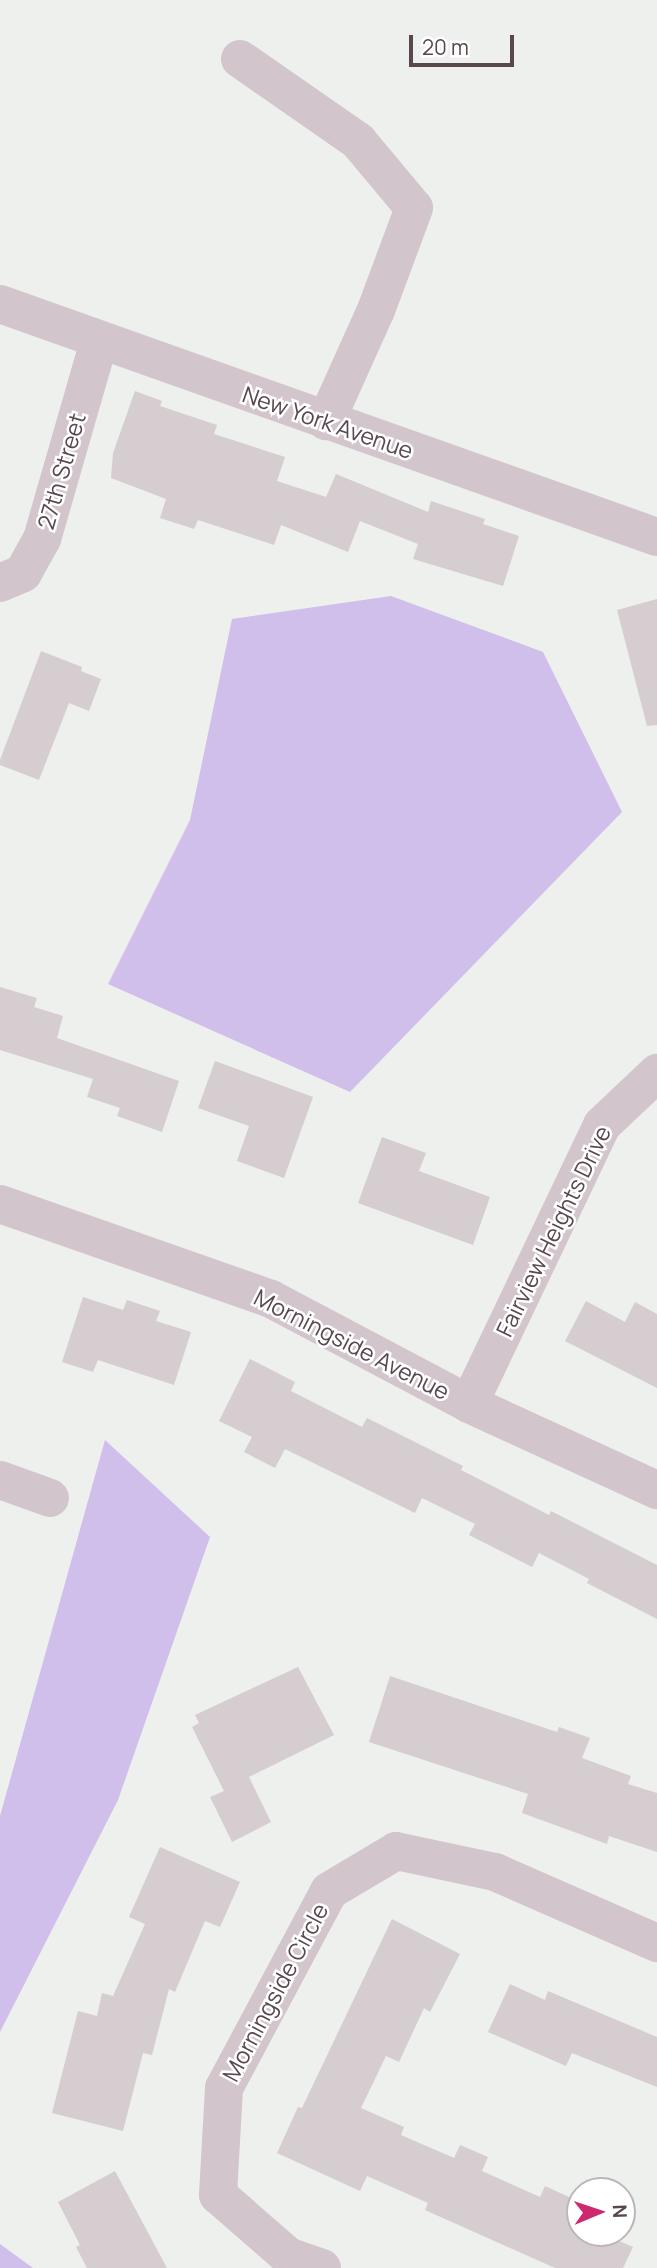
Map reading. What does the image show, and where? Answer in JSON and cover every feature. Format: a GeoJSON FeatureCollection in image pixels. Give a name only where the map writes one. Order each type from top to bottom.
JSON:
{"type":"FeatureCollection","features":[{"type":"Feature","properties":{"kind":"street"},"geometry":{"type":"LineString","coordinates":[[240,59],[358,141],[414,208],[376,310],[327,421]]}},
{"type":"Feature","properties":{"kind":"street","name":"New York Avenue"},"geometry":{"type":"LineString","coordinates":[[0,304],[657,537]]}},
{"type":"Feature","properties":{"kind":"street","name":"27th Street"},"geometry":{"type":"LineString","coordinates":[[0,583],[23,573],[42,539],[99,341]]}},
{"type":"Feature","properties":{"kind":"street","name":"Fairview Heights Drive"},"geometry":{"type":"LineString","coordinates":[[469,1404],[602,1125],[657,1073]]}},
{"type":"Feature","properties":{"kind":"street","name":"Morningside Avenue"},"geometry":{"type":"LineString","coordinates":[[0,1204],[271,1299],[469,1404],[657,1490]]}},
{"type":"Feature","properties":{"kind":"street"},"geometry":{"type":"LineString","coordinates":[[0,1480],[51,1498]]}},
{"type":"Feature","properties":{"kind":"street","name":"Morningside Circle"},"geometry":{"type":"LineString","coordinates":[[322,2268],[288,2256],[218,2195],[223,2088],[329,1891],[396,1851],[495,1872],[657,1943]]}},
{"type":"Feature","properties":{"kind":"shaded area"},"geometry":{"type":"Polygon","coordinates":[[[391,596],[543,652],[622,812],[350,1092],[108,984],[190,820],[232,619],[391,596]]]}},
{"type":"Feature","properties":{"kind":"shaded area"},"geometry":{"type":"Polygon","coordinates":[[[105,1440],[210,1537],[118,1800],[0,2032],[0,1816],[105,1440]]]}},
{"type":"Feature","properties":{"kind":"shaded area"},"geometry":{"type":"Polygon","coordinates":[[[0,2244],[33,2268],[0,2268],[0,2244]]]}},
{"type":"Feature","properties":{"kind":"building"},"geometry":{"type":"Polygon","coordinates":[[[135,391],[162,401],[160,406],[217,425],[214,434],[285,457],[277,481],[326,497],[336,474],[428,512],[431,501],[485,519],[483,524],[519,536],[503,586],[413,559],[418,544],[360,521],[348,552],[281,525],[274,545],[198,520],[194,529],[160,518],[166,499],[111,478],[113,453],[135,391]]]}},
{"type":"Feature","properties":{"kind":"building"},"geometry":{"type":"Polygon","coordinates":[[[657,599],[657,725],[647,726],[617,610],[657,599]]]}},
{"type":"Feature","properties":{"kind":"building"},"geometry":{"type":"Polygon","coordinates":[[[41,651],[82,667],[81,671],[101,679],[89,711],[69,703],[39,780],[0,765],[0,760],[41,651]]]}},
{"type":"Feature","properties":{"kind":"building"},"geometry":{"type":"Polygon","coordinates":[[[0,987],[37,998],[34,1007],[63,1016],[57,1038],[179,1081],[162,1132],[117,1116],[120,1108],[87,1097],[93,1079],[0,1050],[0,987]]]}},
{"type":"Feature","properties":{"kind":"building"},"geometry":{"type":"Polygon","coordinates":[[[215,1061],[313,1097],[284,1178],[237,1161],[249,1126],[198,1108],[215,1061]]]}},
{"type":"Feature","properties":{"kind":"building"},"geometry":{"type":"Polygon","coordinates":[[[382,1137],[426,1153],[419,1171],[490,1197],[473,1245],[358,1203],[382,1137]]]}},
{"type":"Feature","properties":{"kind":"building"},"geometry":{"type":"Polygon","coordinates":[[[83,1297],[123,1310],[127,1300],[160,1311],[156,1321],[191,1332],[174,1385],[98,1360],[93,1372],[62,1362],[83,1297]]]}},
{"type":"Feature","properties":{"kind":"building"},"geometry":{"type":"Polygon","coordinates":[[[586,1301],[625,1322],[635,1302],[657,1314],[657,1388],[565,1341],[586,1301]]]}},
{"type":"Feature","properties":{"kind":"building"},"geometry":{"type":"Polygon","coordinates":[[[250,1359],[295,1382],[291,1391],[362,1427],[367,1418],[463,1466],[461,1470],[549,1515],[551,1511],[657,1565],[657,1619],[587,1583],[589,1579],[539,1553],[532,1567],[469,1535],[475,1524],[422,1498],[415,1513],[285,1449],[275,1468],[244,1452],[252,1437],[219,1421],[250,1359]]]}},
{"type":"Feature","properties":{"kind":"building"},"geometry":{"type":"Polygon","coordinates":[[[298,1667],[334,1735],[249,1777],[271,1822],[232,1842],[210,1797],[224,1791],[192,1727],[199,1723],[195,1715],[298,1667]]]}},
{"type":"Feature","properties":{"kind":"building"},"geometry":{"type":"Polygon","coordinates":[[[390,1676],[557,1732],[559,1727],[590,1738],[582,1758],[631,1776],[628,1784],[657,1793],[657,1852],[609,1836],[607,1844],[522,1813],[528,1794],[369,1742],[390,1676]]]}},
{"type":"Feature","properties":{"kind":"building"},"geometry":{"type":"Polygon","coordinates":[[[160,1847],[240,1882],[220,1927],[205,1921],[175,1992],[169,1989],[152,2055],[143,2053],[123,2131],[52,2113],[78,2011],[97,2016],[102,1993],[113,1996],[145,1924],[129,1917],[160,1847]]]}},
{"type":"Feature","properties":{"kind":"building"},"geometry":{"type":"Polygon","coordinates":[[[392,1919],[460,1954],[430,2012],[424,2008],[399,2062],[386,2056],[361,2108],[404,2127],[401,2135],[454,2158],[460,2145],[488,2157],[482,2171],[540,2197],[545,2186],[566,2196],[566,2247],[633,2247],[623,2268],[555,2268],[425,2210],[428,2203],[367,2176],[360,2191],[277,2153],[298,2107],[302,2108],[392,1919]]]}},
{"type":"Feature","properties":{"kind":"building"},"geometry":{"type":"Polygon","coordinates":[[[510,1984],[545,2000],[548,1991],[657,2037],[657,2087],[572,2053],[566,2066],[488,2032],[510,1984]]]}},
{"type":"Feature","properties":{"kind":"building"},"geometry":{"type":"Polygon","coordinates":[[[115,2171],[167,2268],[87,2268],[76,2247],[80,2245],[58,2202],[115,2171]]]}}]}
